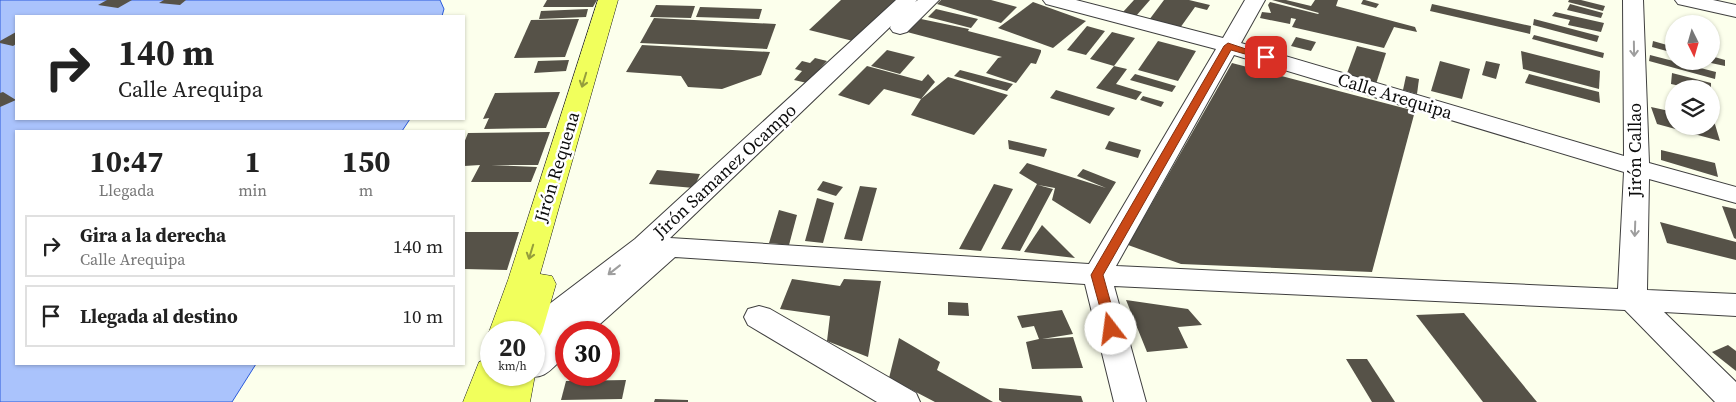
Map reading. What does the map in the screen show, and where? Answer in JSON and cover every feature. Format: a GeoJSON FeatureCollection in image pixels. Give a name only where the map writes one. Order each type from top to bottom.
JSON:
{"type":"FeatureCollection","features":[{"type":"Feature","properties":{"kind":"main road","name":"Jirón Requena"},"geometry":{"type":"LineString","coordinates":[[529,321],[602,54],[608,0]]}},
{"type":"Feature","properties":{"kind":"main road","name":"Jirón Requena"},"geometry":{"type":"LineString","coordinates":[[509,321],[602,54],[626,0]]}},
{"type":"Feature","properties":{"kind":"street","name":"Jirón Samanez Ocampo"},"geometry":{"type":"LineString","coordinates":[[583,321],[908,0]]}},
{"type":"Feature","properties":{"kind":"street","name":"Jirón Samanez Ocampo"},"geometry":{"type":"LineString","coordinates":[[545,324],[657,247],[929,0]]}},
{"type":"Feature","properties":{"kind":"street","name":"Calle Arequipa"},"geometry":{"type":"LineString","coordinates":[[1053,0],[1228,46],[1637,168],[1736,195]]}},
{"type":"Feature","properties":{"kind":"street"},"geometry":{"type":"LineString","coordinates":[[1130,402],[1097,275],[1255,0]]}},
{"type":"Feature","properties":{"kind":"street","name":"Jirón Callao"},"geometry":{"type":"LineString","coordinates":[[1632,299],[1637,168],[1633,0]]}},
{"type":"Feature","properties":{"kind":"street"},"geometry":{"type":"LineString","coordinates":[[1686,0],[1736,11]]}},
{"type":"Feature","properties":{"kind":"street"},"geometry":{"type":"LineString","coordinates":[[657,247],[1097,275],[1736,305]]}},
{"type":"Feature","properties":{"kind":"street"},"geometry":{"type":"LineString","coordinates":[[1632,299],[1736,402]]}},
{"type":"Feature","properties":{"kind":"street"},"geometry":{"type":"LineString","coordinates":[[759,317],[904,402]]}},
{"type":"Feature","properties":{"kind":"street"},"geometry":{"type":"LineString","coordinates":[[545,354],[555,346]]}},
{"type":"Feature","properties":{"kind":"water"},"geometry":{"type":"Polygon","coordinates":[[[0,0],[440,0],[444,9],[442,15],[15,15],[15,120],[409,120],[403,130],[15,130],[15,365],[255,365],[232,402],[0,402],[0,0]]]}},
{"type":"Feature","properties":{"kind":"building"},"geometry":{"type":"Polygon","coordinates":[[[107,0],[132,0],[118,8],[98,5],[107,0]]]}},
{"type":"Feature","properties":{"kind":"building"},"geometry":{"type":"Polygon","coordinates":[[[164,0],[186,0],[180,5],[159,3],[164,0]]]}},
{"type":"Feature","properties":{"kind":"building"},"geometry":{"type":"Polygon","coordinates":[[[547,0],[597,0],[593,7],[543,7],[547,0]]]}},
{"type":"Feature","properties":{"kind":"building"},"geometry":{"type":"Polygon","coordinates":[[[841,0],[903,0],[857,42],[809,30],[841,0]]]}},
{"type":"Feature","properties":{"kind":"building"},"geometry":{"type":"Polygon","coordinates":[[[941,0],[991,0],[1017,7],[1001,23],[937,4],[941,0]]]}},
{"type":"Feature","properties":{"kind":"building"},"geometry":{"type":"Polygon","coordinates":[[[1134,0],[1150,0],[1136,16],[1123,12],[1134,0]]]}},
{"type":"Feature","properties":{"kind":"building"},"geometry":{"type":"Polygon","coordinates":[[[1164,0],[1189,0],[1210,5],[1207,10],[1195,7],[1180,28],[1149,20],[1164,0]]]}},
{"type":"Feature","properties":{"kind":"building"},"geometry":{"type":"Polygon","coordinates":[[[1272,0],[1286,0],[1311,6],[1315,0],[1338,0],[1336,6],[1415,27],[1417,32],[1394,27],[1384,48],[1292,27],[1296,19],[1291,18],[1290,24],[1260,18],[1262,12],[1271,13],[1268,5],[1270,2],[1319,13],[1272,0]]]}},
{"type":"Feature","properties":{"kind":"building"},"geometry":{"type":"Polygon","coordinates":[[[1363,0],[1379,4],[1376,8],[1361,4],[1363,0]]]}},
{"type":"Feature","properties":{"kind":"building"},"geometry":{"type":"Polygon","coordinates":[[[1569,0],[1581,0],[1605,6],[1603,11],[1568,2],[1569,0]]]}},
{"type":"Feature","properties":{"kind":"building"},"geometry":{"type":"Polygon","coordinates":[[[1033,2],[1086,21],[1053,48],[998,28],[1033,2]]]}},
{"type":"Feature","properties":{"kind":"building"},"geometry":{"type":"Polygon","coordinates":[[[1432,4],[1531,26],[1530,34],[1430,11],[1432,4]]]}},
{"type":"Feature","properties":{"kind":"building"},"geometry":{"type":"Polygon","coordinates":[[[1570,4],[1603,13],[1601,18],[1567,10],[1570,4]]]}},
{"type":"Feature","properties":{"kind":"building"},"geometry":{"type":"Polygon","coordinates":[[[656,5],[695,6],[691,18],[650,17],[656,5]]]}},
{"type":"Feature","properties":{"kind":"building"},"geometry":{"type":"Polygon","coordinates":[[[700,7],[762,9],[759,19],[696,17],[700,7]]]}},
{"type":"Feature","properties":{"kind":"building"},"geometry":{"type":"Polygon","coordinates":[[[588,9],[586,17],[539,19],[541,11],[588,9]]]}},
{"type":"Feature","properties":{"kind":"building"},"geometry":{"type":"Polygon","coordinates":[[[936,9],[978,19],[971,28],[928,17],[936,9]]]}},
{"type":"Feature","properties":{"kind":"building"},"geometry":{"type":"Polygon","coordinates":[[[1555,12],[1604,23],[1601,32],[1568,25],[1570,20],[1552,16],[1555,12]]]}},
{"type":"Feature","properties":{"kind":"building"},"geometry":{"type":"Polygon","coordinates":[[[654,18],[776,24],[767,49],[640,43],[654,18]]]}},
{"type":"Feature","properties":{"kind":"building"},"geometry":{"type":"Polygon","coordinates":[[[579,19],[565,57],[514,58],[531,20],[579,19]]]}},
{"type":"Feature","properties":{"kind":"building"},"geometry":{"type":"Polygon","coordinates":[[[921,19],[969,29],[968,31],[1041,50],[1041,52],[1036,64],[1031,63],[1016,83],[986,73],[998,58],[1002,57],[907,32],[921,19]]]}},
{"type":"Feature","properties":{"kind":"building"},"geometry":{"type":"Polygon","coordinates":[[[1534,19],[1599,36],[1597,42],[1533,25],[1534,19]]]}},
{"type":"Feature","properties":{"kind":"building"},"geometry":{"type":"Polygon","coordinates":[[[1087,26],[1105,31],[1086,55],[1067,50],[1087,26]]]}},
{"type":"Feature","properties":{"kind":"building"},"geometry":{"type":"Polygon","coordinates":[[[1112,32],[1135,38],[1114,66],[1090,59],[1112,32]]]}},
{"type":"Feature","properties":{"kind":"building"},"geometry":{"type":"Polygon","coordinates":[[[15,33],[15,45],[13,46],[0,43],[0,41],[15,33]]]}},
{"type":"Feature","properties":{"kind":"building"},"geometry":{"type":"Polygon","coordinates":[[[1534,35],[1604,53],[1603,58],[1532,39],[1534,35]]]}},
{"type":"Feature","properties":{"kind":"building"},"geometry":{"type":"Polygon","coordinates":[[[1296,37],[1316,42],[1311,51],[1291,46],[1296,37]]]}},
{"type":"Feature","properties":{"kind":"building"},"geometry":{"type":"Polygon","coordinates":[[[1158,41],[1196,51],[1178,81],[1138,70],[1158,41]]]}},
{"type":"Feature","properties":{"kind":"building"},"geometry":{"type":"Polygon","coordinates":[[[1653,41],[1665,44],[1665,51],[1652,47],[1653,41]]]}},
{"type":"Feature","properties":{"kind":"building"},"geometry":{"type":"Polygon","coordinates":[[[642,45],[770,52],[761,75],[722,89],[688,87],[681,76],[626,72],[642,45]]]}},
{"type":"Feature","properties":{"kind":"building"},"geometry":{"type":"Polygon","coordinates":[[[1357,46],[1386,53],[1376,84],[1346,76],[1357,46]]]}},
{"type":"Feature","properties":{"kind":"building"},"geometry":{"type":"Polygon","coordinates":[[[887,50],[915,57],[900,74],[871,66],[887,50]]]}},
{"type":"Feature","properties":{"kind":"building"},"geometry":{"type":"Polygon","coordinates":[[[1521,51],[1600,71],[1599,89],[1523,69],[1521,51]]]}},
{"type":"Feature","properties":{"kind":"building"},"geometry":{"type":"Polygon","coordinates":[[[1650,55],[1665,59],[1665,65],[1649,61],[1650,55]]]}},
{"type":"Feature","properties":{"kind":"building"},"geometry":{"type":"Polygon","coordinates":[[[815,58],[827,61],[807,83],[794,80],[802,71],[795,69],[802,61],[810,63],[815,58]]]}},
{"type":"Feature","properties":{"kind":"building"},"geometry":{"type":"Polygon","coordinates":[[[1720,59],[1725,60],[1725,66],[1720,65],[1720,59]]]}},
{"type":"Feature","properties":{"kind":"building"},"geometry":{"type":"Polygon","coordinates":[[[569,60],[566,71],[534,73],[538,61],[569,60]]]}},
{"type":"Feature","properties":{"kind":"building"},"geometry":{"type":"Polygon","coordinates":[[[1440,61],[1470,69],[1462,99],[1431,91],[1440,61]]]}},
{"type":"Feature","properties":{"kind":"building"},"geometry":{"type":"Polygon","coordinates":[[[1486,61],[1500,64],[1496,79],[1482,75],[1486,61]]]}},
{"type":"Feature","properties":{"kind":"building"},"geometry":{"type":"Polygon","coordinates":[[[1232,63],[1415,111],[1372,272],[1181,264],[1128,245],[1232,63]]]}},
{"type":"Feature","properties":{"kind":"building"},"geometry":{"type":"Polygon","coordinates":[[[867,66],[922,81],[928,74],[935,82],[921,99],[884,89],[869,105],[838,95],[867,66]]]}},
{"type":"Feature","properties":{"kind":"building"},"geometry":{"type":"Polygon","coordinates":[[[1114,66],[1127,69],[1116,84],[1142,92],[1136,100],[1096,88],[1114,66]]]}},
{"type":"Feature","properties":{"kind":"building"},"geometry":{"type":"Polygon","coordinates":[[[960,70],[1013,84],[1007,91],[954,76],[960,70]]]}},
{"type":"Feature","properties":{"kind":"building"},"geometry":{"type":"Polygon","coordinates":[[[1682,70],[1708,70],[1716,72],[1715,79],[1682,70]]]}},
{"type":"Feature","properties":{"kind":"building"},"geometry":{"type":"Polygon","coordinates":[[[1672,73],[1699,80],[1671,80],[1672,73]]]}},
{"type":"Feature","properties":{"kind":"building"},"geometry":{"type":"Polygon","coordinates":[[[1135,74],[1176,86],[1172,92],[1130,80],[1135,74]]]}},
{"type":"Feature","properties":{"kind":"building"},"geometry":{"type":"Polygon","coordinates":[[[1529,74],[1599,92],[1600,103],[1525,83],[1529,74]]]}},
{"type":"Feature","properties":{"kind":"building"},"geometry":{"type":"Polygon","coordinates":[[[1406,76],[1419,79],[1417,94],[1403,90],[1406,76]]]}},
{"type":"Feature","properties":{"kind":"building"},"geometry":{"type":"Polygon","coordinates":[[[948,77],[1008,95],[974,135],[911,115],[921,99],[948,77]]]}},
{"type":"Feature","properties":{"kind":"building"},"geometry":{"type":"Polygon","coordinates":[[[1056,90],[1115,108],[1109,116],[1050,98],[1056,90]]]}},
{"type":"Feature","properties":{"kind":"building"},"geometry":{"type":"Polygon","coordinates":[[[3,92],[15,100],[0,107],[0,93],[3,92]]]}},
{"type":"Feature","properties":{"kind":"building"},"geometry":{"type":"Polygon","coordinates":[[[560,92],[546,128],[484,129],[489,118],[483,119],[495,93],[560,92]]]}},
{"type":"Feature","properties":{"kind":"building"},"geometry":{"type":"Polygon","coordinates":[[[1143,96],[1164,102],[1161,107],[1140,100],[1143,96]]]}},
{"type":"Feature","properties":{"kind":"building"},"geometry":{"type":"Polygon","coordinates":[[[1651,107],[1665,110],[1665,126],[1657,124],[1651,107]]]}},
{"type":"Feature","properties":{"kind":"building"},"geometry":{"type":"Polygon","coordinates":[[[550,132],[538,165],[491,165],[537,167],[531,182],[471,182],[480,165],[465,166],[465,140],[468,133],[550,132]]]}},
{"type":"Feature","properties":{"kind":"building"},"geometry":{"type":"Polygon","coordinates":[[[1698,135],[1718,135],[1720,141],[1698,135]]]}},
{"type":"Feature","properties":{"kind":"building"},"geometry":{"type":"Polygon","coordinates":[[[1008,140],[1047,149],[1044,157],[1009,149],[1008,140]]]}},
{"type":"Feature","properties":{"kind":"building"},"geometry":{"type":"Polygon","coordinates":[[[1109,141],[1141,150],[1138,158],[1105,149],[1109,141]]]}},
{"type":"Feature","properties":{"kind":"building"},"geometry":{"type":"Polygon","coordinates":[[[1661,150],[1715,163],[1718,177],[1661,160],[1661,150]]]}},
{"type":"Feature","properties":{"kind":"building"},"geometry":{"type":"Polygon","coordinates":[[[1027,163],[1106,188],[1077,176],[1083,169],[1116,182],[1090,224],[1052,200],[1055,188],[1038,185],[1053,189],[1020,251],[1001,249],[1037,184],[1019,173],[1027,163]]]}},
{"type":"Feature","properties":{"kind":"building"},"geometry":{"type":"Polygon","coordinates":[[[657,170],[700,174],[694,188],[649,184],[657,170]]]}},
{"type":"Feature","properties":{"kind":"building"},"geometry":{"type":"Polygon","coordinates":[[[823,181],[843,187],[836,196],[817,190],[823,181]]]}},
{"type":"Feature","properties":{"kind":"building"},"geometry":{"type":"Polygon","coordinates":[[[994,184],[1013,189],[981,251],[959,249],[994,184]]]}},
{"type":"Feature","properties":{"kind":"building"},"geometry":{"type":"Polygon","coordinates":[[[860,186],[877,188],[862,241],[844,239],[860,186]]]}},
{"type":"Feature","properties":{"kind":"building"},"geometry":{"type":"Polygon","coordinates":[[[817,198],[834,203],[823,243],[805,241],[817,198]]]}},
{"type":"Feature","properties":{"kind":"building"},"geometry":{"type":"Polygon","coordinates":[[[1722,206],[1736,209],[1736,239],[1734,238],[1722,206]]]}},
{"type":"Feature","properties":{"kind":"building"},"geometry":{"type":"Polygon","coordinates":[[[779,210],[797,215],[789,245],[769,243],[779,210]]]}},
{"type":"Feature","properties":{"kind":"building"},"geometry":{"type":"Polygon","coordinates":[[[1660,222],[1736,242],[1736,260],[1667,243],[1660,222]]]}},
{"type":"Feature","properties":{"kind":"building"},"geometry":{"type":"Polygon","coordinates":[[[1042,225],[1075,258],[1024,252],[1042,225]]]}},
{"type":"Feature","properties":{"kind":"building"},"geometry":{"type":"Polygon","coordinates":[[[465,232],[519,232],[507,270],[465,269],[465,232]]]}},
{"type":"Feature","properties":{"kind":"building"},"geometry":{"type":"Polygon","coordinates":[[[792,279],[840,286],[844,279],[881,281],[868,357],[827,341],[830,316],[780,309],[792,279]]]}},
{"type":"Feature","properties":{"kind":"building"},"geometry":{"type":"Polygon","coordinates":[[[1126,300],[1188,309],[1202,325],[1178,327],[1188,348],[1147,352],[1126,300]]]}},
{"type":"Feature","properties":{"kind":"building"},"geometry":{"type":"Polygon","coordinates":[[[948,302],[968,303],[969,316],[948,315],[948,302]]]}},
{"type":"Feature","properties":{"kind":"building"},"geometry":{"type":"Polygon","coordinates":[[[1062,310],[1073,334],[1042,339],[1073,337],[1083,368],[1032,369],[1026,342],[1039,339],[1034,326],[1022,328],[1017,316],[1062,310]]]}},
{"type":"Feature","properties":{"kind":"building"},"geometry":{"type":"Polygon","coordinates":[[[1464,313],[1537,402],[1483,402],[1416,315],[1464,313]]]}},
{"type":"Feature","properties":{"kind":"building"},"geometry":{"type":"Polygon","coordinates":[[[899,338],[940,362],[937,370],[993,402],[935,402],[889,378],[899,338]]]}},
{"type":"Feature","properties":{"kind":"building"},"geometry":{"type":"Polygon","coordinates":[[[1728,345],[1736,351],[1736,371],[1712,352],[1728,345]]]}},
{"type":"Feature","properties":{"kind":"building"},"geometry":{"type":"Polygon","coordinates":[[[1346,359],[1367,359],[1395,402],[1372,402],[1346,359]]]}},
{"type":"Feature","properties":{"kind":"building"},"geometry":{"type":"Polygon","coordinates":[[[620,380],[626,380],[622,399],[561,400],[565,386],[620,386],[620,380]]]}},
{"type":"Feature","properties":{"kind":"building"},"geometry":{"type":"Polygon","coordinates":[[[999,388],[1081,396],[1083,402],[1002,402],[999,400],[999,388]]]}},
{"type":"Feature","properties":{"kind":"building"},"geometry":{"type":"Polygon","coordinates":[[[655,399],[688,400],[688,402],[654,402],[655,399]]]}},
{"type":"Feature","properties":{"kind":"route"},"geometry":{"type":"LineString","coordinates":[[1111,329],[1097,275],[1228,46],[1266,57]]}}]}
